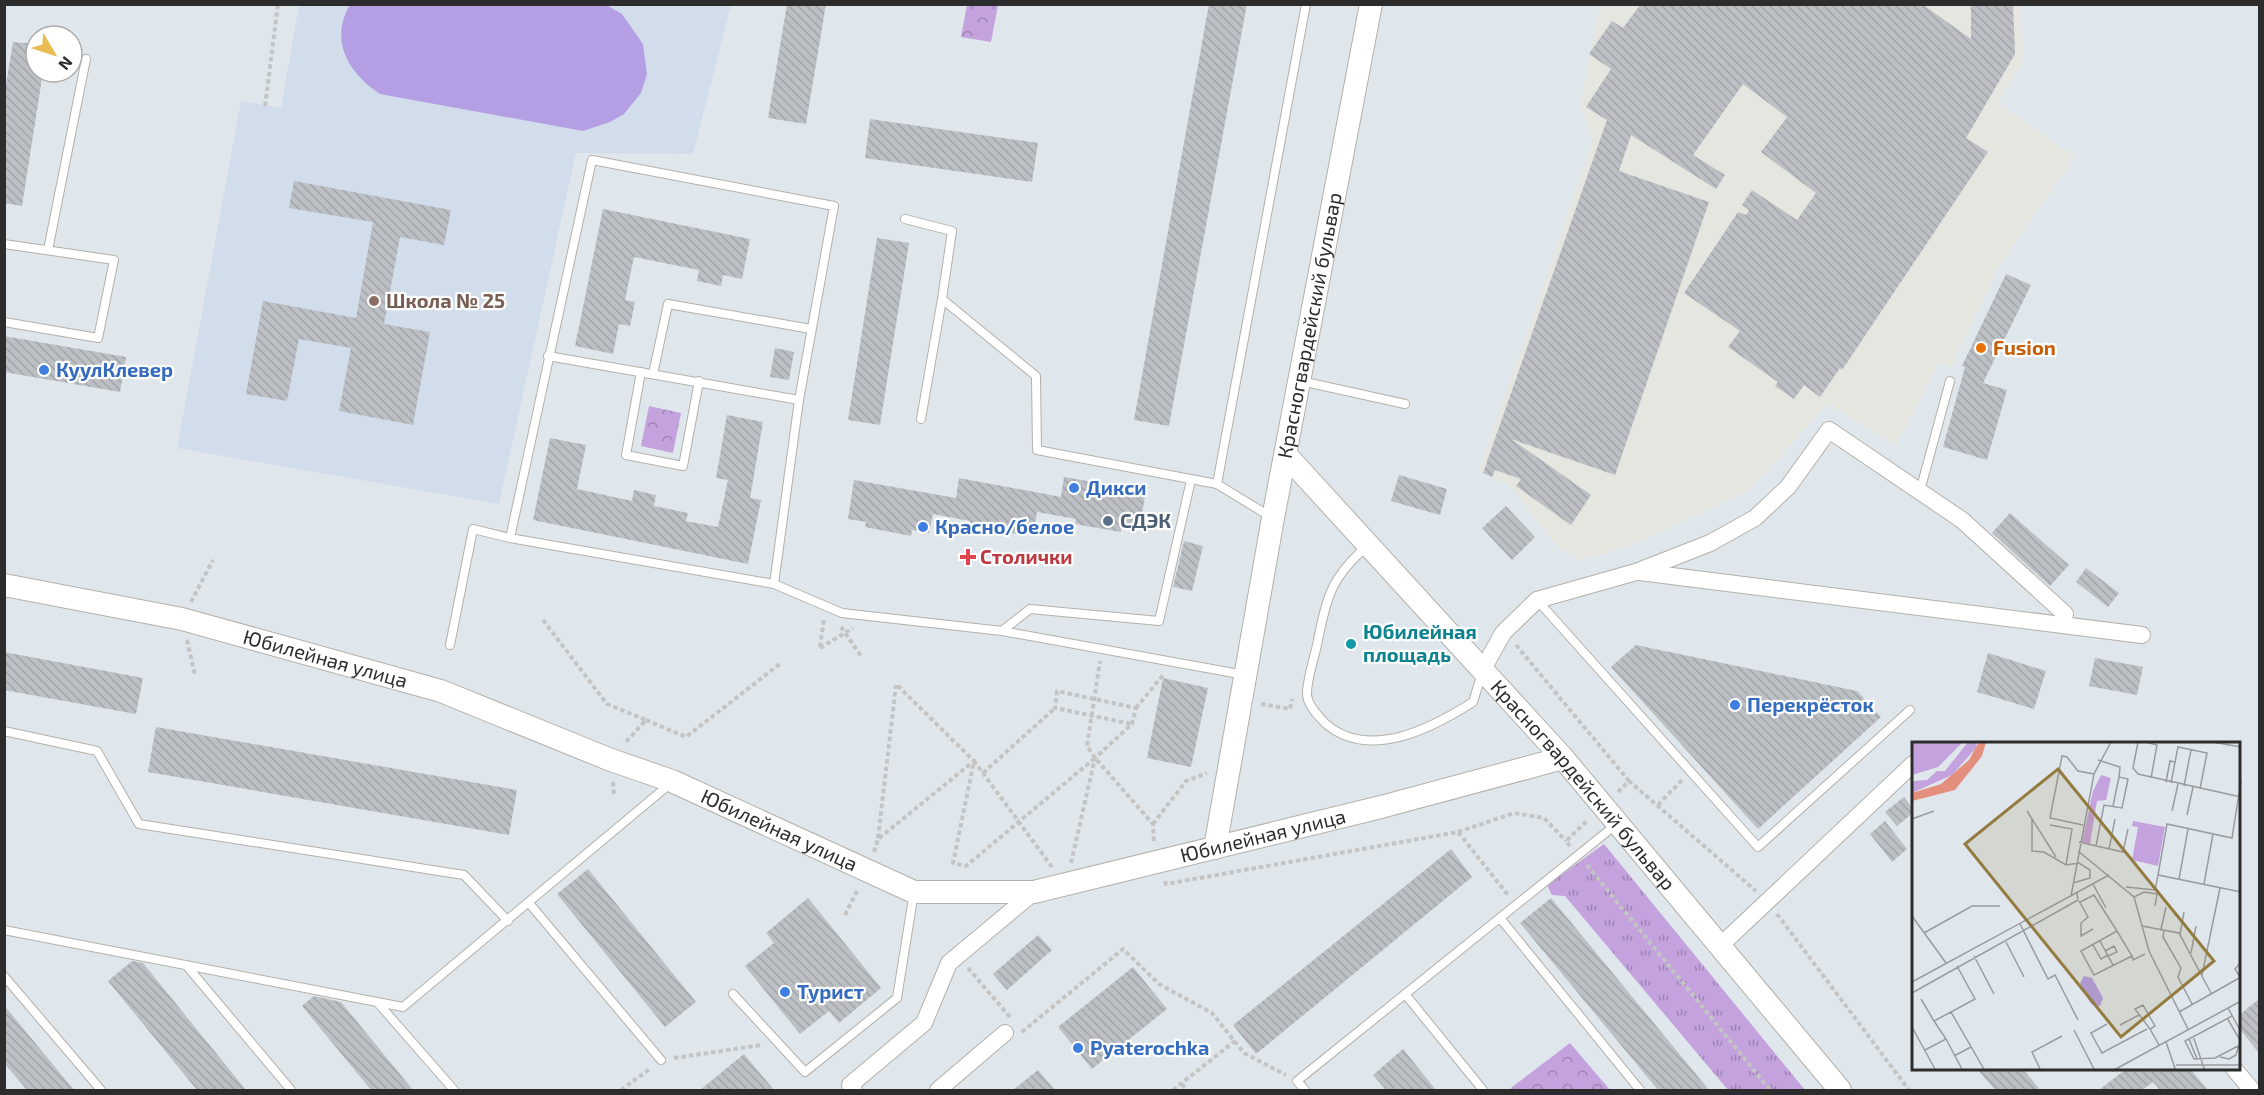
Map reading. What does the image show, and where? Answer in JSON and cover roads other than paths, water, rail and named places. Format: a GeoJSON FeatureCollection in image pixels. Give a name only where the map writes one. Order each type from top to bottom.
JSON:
{"type":"FeatureCollection","features":[{"type":"Feature","properties":{"kind":"street","name":"Красногвардейский бульвар"},"geometry":{"type":"LineString","coordinates":[[1371,4],[1286,455],[1563,758],[1840,1090]]}},
{"type":"Feature","properties":{"kind":"street"},"geometry":{"type":"LineString","coordinates":[[1483,669],[1505,632],[1537,600],[1636,572],[1710,543],[1755,518],[1788,487],[1829,430],[1962,520],[2065,614],[2063,625]]}},
{"type":"Feature","properties":{"kind":"street"},"geometry":{"type":"LineString","coordinates":[[1215,848],[1286,455]]}},
{"type":"Feature","properties":{"kind":"street"},"geometry":{"type":"LineString","coordinates":[[1636,572],[2142,635]]}},
{"type":"Feature","properties":{"kind":"street","name":"Юбилейная улица"},"geometry":{"type":"LineString","coordinates":[[4,585],[182,619],[441,691],[611,760],[672,781],[914,892],[1034,892],[1381,807],[1563,758]]}},
{"type":"Feature","properties":{"kind":"street"},"geometry":{"type":"LineString","coordinates":[[1720,945],[1912,765]]}},
{"type":"Feature","properties":{"kind":"street"},"geometry":{"type":"LineString","coordinates":[[854,1090],[850,1085],[924,1023],[949,963],[1034,892]]}},
{"type":"Feature","properties":{"kind":"street"},"geometry":{"type":"LineString","coordinates":[[938,1090],[1005,1033]]}},
{"type":"Feature","properties":{"kind":"street"},"geometry":{"type":"LineString","coordinates":[[2236,1071],[2252,1090]]}},
{"type":"Feature","properties":{"kind":"lane"},"geometry":{"type":"LineString","coordinates":[[1217,484],[1306,4]]}},
{"type":"Feature","properties":{"kind":"lane"},"geometry":{"type":"LineString","coordinates":[[48,250],[86,59]]}},
{"type":"Feature","properties":{"kind":"lane"},"geometry":{"type":"LineString","coordinates":[[510,538],[592,160],[834,206],[799,400],[774,584]]}},
{"type":"Feature","properties":{"kind":"lane"},"geometry":{"type":"LineString","coordinates":[[905,219],[952,231],[921,419]]}},
{"type":"Feature","properties":{"kind":"lane"},"geometry":{"type":"LineString","coordinates":[[4,244],[114,260],[98,338],[4,322]]}},
{"type":"Feature","properties":{"kind":"lane"},"geometry":{"type":"LineString","coordinates":[[942,299],[1036,375],[1038,450],[1217,484],[1273,518]]}},
{"type":"Feature","properties":{"kind":"lane"},"geometry":{"type":"LineString","coordinates":[[653,374],[668,304],[811,329]]}},
{"type":"Feature","properties":{"kind":"lane"},"geometry":{"type":"LineString","coordinates":[[548,356],[799,400]]}},
{"type":"Feature","properties":{"kind":"lane"},"geometry":{"type":"LineString","coordinates":[[641,372],[626,455],[683,466],[699,381]]}},
{"type":"Feature","properties":{"kind":"lane"},"geometry":{"type":"LineString","coordinates":[[1300,381],[1405,404]]}},
{"type":"Feature","properties":{"kind":"lane"},"geometry":{"type":"LineString","coordinates":[[1920,492],[1950,381]]}},
{"type":"Feature","properties":{"kind":"lane"},"geometry":{"type":"LineString","coordinates":[[1002,631],[1030,609],[1159,621],[1191,480]]}},
{"type":"Feature","properties":{"kind":"lane"},"geometry":{"type":"LineString","coordinates":[[450,645],[473,529],[510,538],[774,584],[842,613],[1002,631],[1245,675]]}},
{"type":"Feature","properties":{"kind":"lane"},"geometry":{"type":"LineString","coordinates":[[1368,545],[1345,566],[1327,598],[1306,696],[1317,716],[1335,731],[1355,740],[1388,740],[1438,724],[1473,702],[1483,669]]}},
{"type":"Feature","properties":{"kind":"lane"},"geometry":{"type":"LineString","coordinates":[[1537,600],[1758,847],[1910,710]]}},
{"type":"Feature","properties":{"kind":"lane"},"geometry":{"type":"LineString","coordinates":[[4,731],[97,751],[140,824],[464,875],[508,921]]}},
{"type":"Feature","properties":{"kind":"lane"},"geometry":{"type":"LineString","coordinates":[[4,930],[402,1007],[508,921],[672,781]]}},
{"type":"Feature","properties":{"kind":"lane"},"geometry":{"type":"LineString","coordinates":[[1305,1090],[1297,1080],[1618,823]]}},
{"type":"Feature","properties":{"kind":"lane"},"geometry":{"type":"LineString","coordinates":[[733,994],[805,1072],[897,998],[914,892]]}},
{"type":"Feature","properties":{"kind":"lane"},"geometry":{"type":"LineString","coordinates":[[529,903],[661,1060]]}},
{"type":"Feature","properties":{"kind":"lane"},"geometry":{"type":"LineString","coordinates":[[1500,918],[1640,1090]]}},
{"type":"Feature","properties":{"kind":"lane"},"geometry":{"type":"LineString","coordinates":[[186,965],[291,1090]]}},
{"type":"Feature","properties":{"kind":"lane"},"geometry":{"type":"LineString","coordinates":[[4,976],[100,1090]]}},
{"type":"Feature","properties":{"kind":"lane"},"geometry":{"type":"LineString","coordinates":[[1405,994],[1483,1090]]}},
{"type":"Feature","properties":{"kind":"lane"},"geometry":{"type":"LineString","coordinates":[[378,1002],[454,1090]]}},
{"type":"Feature","properties":{"kind":"place","name":"Школа № 25"},"geometry":{"type":"Point","coordinates":[374,301]}},
{"type":"Feature","properties":{"kind":"place","name":"Fusion"},"geometry":{"type":"Point","coordinates":[1981,348]}},
{"type":"Feature","properties":{"kind":"place","name":"КуулКлевер"},"geometry":{"type":"Point","coordinates":[44,370]}},
{"type":"Feature","properties":{"kind":"place","name":"Дикси"},"geometry":{"type":"Point","coordinates":[1074,488]}},
{"type":"Feature","properties":{"kind":"place","name":"СДЭК"},"geometry":{"type":"Point","coordinates":[1108,521]}},
{"type":"Feature","properties":{"kind":"place","name":"Красно/белое"},"geometry":{"type":"Point","coordinates":[923,527]}},
{"type":"Feature","properties":{"kind":"place","name":"Столички"},"geometry":{"type":"Point","coordinates":[968,557]}},
{"type":"Feature","properties":{"kind":"place","name":"Юбилейная площадь"},"geometry":{"type":"Point","coordinates":[1351,644]}},
{"type":"Feature","properties":{"kind":"place","name":"Перекрёсток"},"geometry":{"type":"Point","coordinates":[1735,705]}},
{"type":"Feature","properties":{"kind":"place","name":"Турист"},"geometry":{"type":"Point","coordinates":[785,992]}},
{"type":"Feature","properties":{"kind":"place","name":"Pyaterochka"},"geometry":{"type":"Point","coordinates":[1078,1048]}}]}
